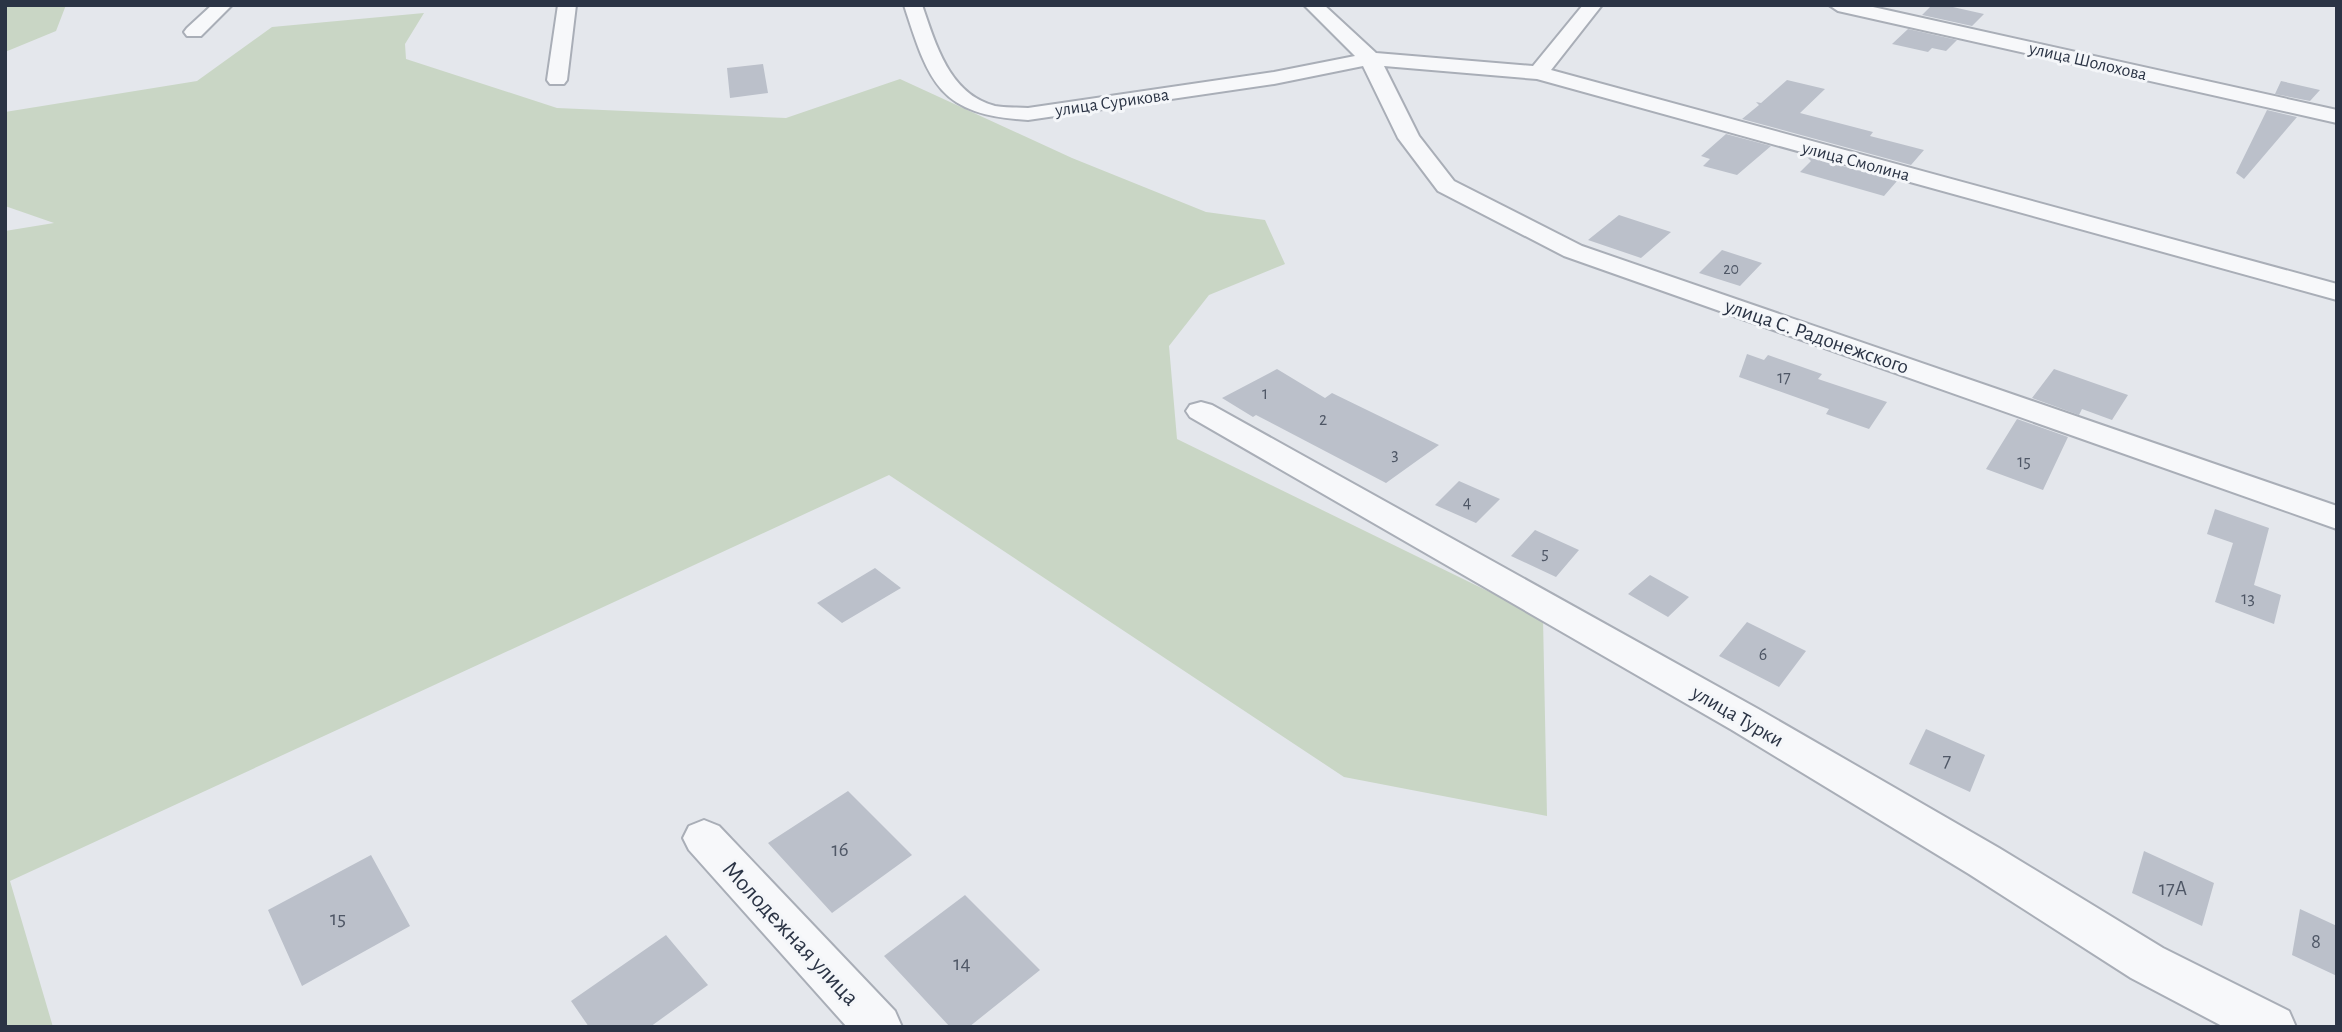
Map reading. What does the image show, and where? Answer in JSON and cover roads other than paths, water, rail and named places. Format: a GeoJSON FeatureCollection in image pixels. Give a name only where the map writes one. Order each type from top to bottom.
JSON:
{"type":"FeatureCollection","features":[{"type":"Feature","properties":{"kind":"street"},"geometry":{"type":"LineString","coordinates":[[194,32],[223,5]]}},
{"type":"Feature","properties":{"kind":"street"},"geometry":{"type":"LineString","coordinates":[[557,80],[567,5]]}},
{"type":"Feature","properties":{"kind":"street","name":"улица Сурикова"},"geometry":{"type":"LineString","coordinates":[[913,5],[938,74],[952,92],[989,111],[1028,114],[1275,78],[1370,59]]}},
{"type":"Feature","properties":{"kind":"street"},"geometry":{"type":"LineString","coordinates":[[1313,5],[1370,59]]}},
{"type":"Feature","properties":{"kind":"street"},"geometry":{"type":"LineString","coordinates":[[1538,73],[1593,5]]}},
{"type":"Feature","properties":{"kind":"street","name":"улица Шолохова"},"geometry":{"type":"LineString","coordinates":[[1838,5],[2337,117]]}},
{"type":"Feature","properties":{"kind":"street","name":"улица Смолина"},"geometry":{"type":"LineString","coordinates":[[1370,59],[1538,73],[2337,292]]}},
{"type":"Feature","properties":{"kind":"street","name":"улица С. Радонежского"},"geometry":{"type":"LineString","coordinates":[[1370,59],[1409,138],[1446,186],[1573,251],[2337,518]]}},
{"type":"Feature","properties":{"kind":"street","name":"улица Турки"},"geometry":{"type":"LineString","coordinates":[[1201,411],[1746,720],[1984,861],[2147,963],[2272,1027]]}},
{"type":"Feature","properties":{"kind":"street","name":"Молодежная улица"},"geometry":{"type":"LineString","coordinates":[[704,838],[878,1027]]}}]}
